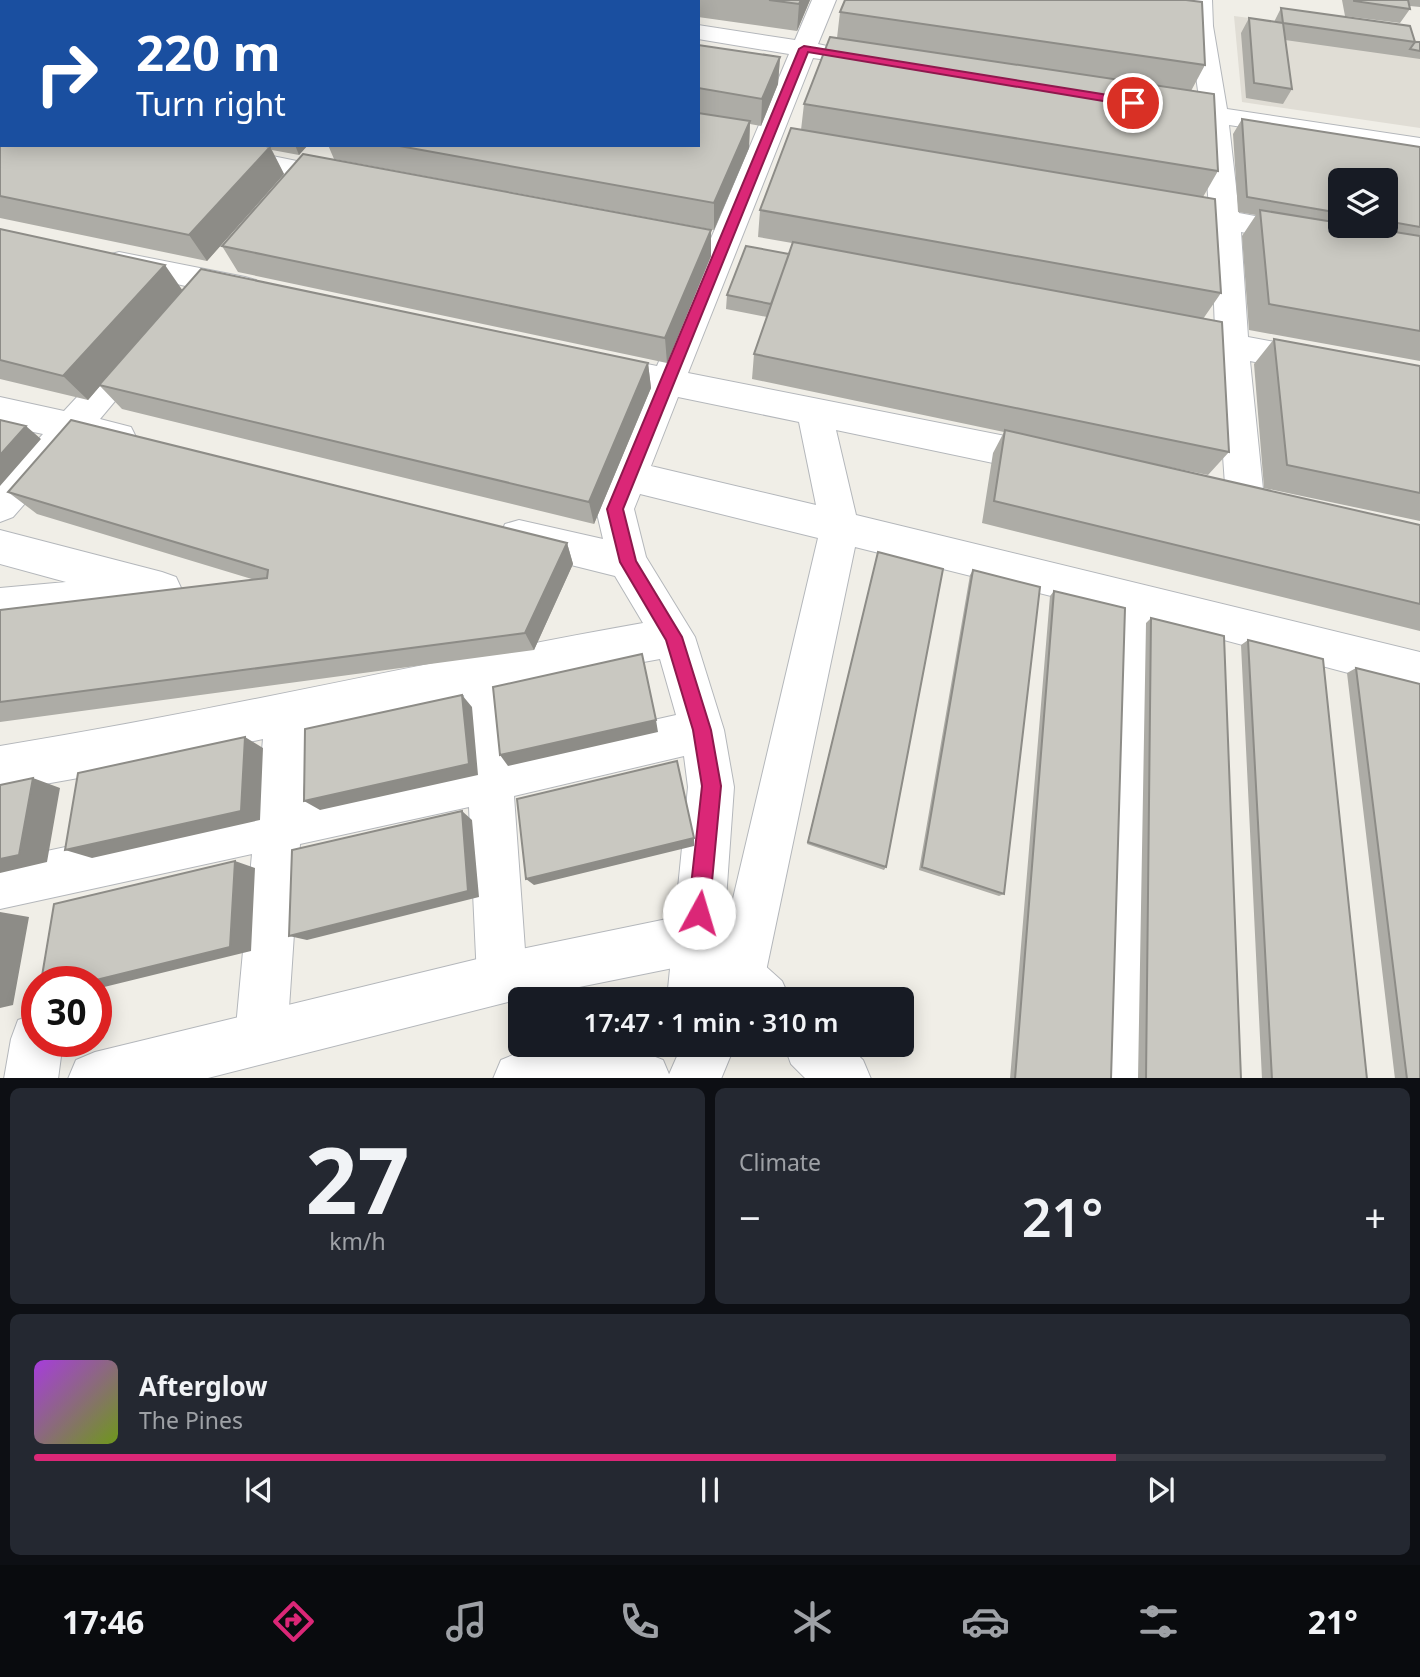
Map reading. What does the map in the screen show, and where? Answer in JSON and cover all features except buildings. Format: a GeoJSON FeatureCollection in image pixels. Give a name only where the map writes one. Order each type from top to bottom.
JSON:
{"type":"FeatureCollection","features":[{"type":"Feature","properties":{"kind":"street"},"geometry":{"type":"LineString","coordinates":[[694,987],[711,786],[702,730],[674,637],[628,562],[615,509],[824,0]]}},
{"type":"Feature","properties":{"kind":"street"},"geometry":{"type":"LineString","coordinates":[[1192,16],[1215,116],[1245,500]]}},
{"type":"Feature","properties":{"kind":"street"},"geometry":{"type":"LineString","coordinates":[[700,32],[845,55]]}},
{"type":"Feature","properties":{"kind":"street"},"geometry":{"type":"LineString","coordinates":[[1133,103],[1420,146]]}},
{"type":"Feature","properties":{"kind":"street"},"geometry":{"type":"LineString","coordinates":[[184,147],[365,183]]}},
{"type":"Feature","properties":{"kind":"street"},"geometry":{"type":"LineString","coordinates":[[270,201],[316,147]]}},
{"type":"Feature","properties":{"kind":"street"},"geometry":{"type":"LineString","coordinates":[[1144,205],[1328,238]]}},
{"type":"Feature","properties":{"kind":"street"},"geometry":{"type":"LineString","coordinates":[[193,290],[228,250]]}},
{"type":"Feature","properties":{"kind":"street"},"geometry":{"type":"LineString","coordinates":[[94,257],[193,290],[271,294]]}},
{"type":"Feature","properties":{"kind":"street"},"geometry":{"type":"LineString","coordinates":[[1138,327],[1420,382]]}},
{"type":"Feature","properties":{"kind":"street"},"geometry":{"type":"LineString","coordinates":[[0,506],[157,332]]}},
{"type":"Feature","properties":{"kind":"street"},"geometry":{"type":"LineString","coordinates":[[571,361],[667,383],[1071,464]]}},
{"type":"Feature","properties":{"kind":"street"},"geometry":{"type":"LineString","coordinates":[[0,411],[156,446]]}},
{"type":"Feature","properties":{"kind":"street"},"geometry":{"type":"LineString","coordinates":[[746,987],[840,527],[815,413]]}},
{"type":"Feature","properties":{"kind":"street"},"geometry":{"type":"LineString","coordinates":[[629,475],[1132,598],[1420,672]]}},
{"type":"Feature","properties":{"kind":"street"},"geometry":{"type":"LineString","coordinates":[[493,529],[628,562]]}},
{"type":"Feature","properties":{"kind":"street"},"geometry":{"type":"LineString","coordinates":[[0,547],[162,590],[0,606]]}},
{"type":"Feature","properties":{"kind":"street"},"geometry":{"type":"LineString","coordinates":[[1119,1078],[1132,598]]}},
{"type":"Feature","properties":{"kind":"street"},"geometry":{"type":"LineString","coordinates":[[0,885],[70,833],[287,714],[484,671],[674,637]]}},
{"type":"Feature","properties":{"kind":"street"},"geometry":{"type":"LineString","coordinates":[[484,671],[502,978]]}},
{"type":"Feature","properties":{"kind":"street"},"geometry":{"type":"LineString","coordinates":[[261,1038],[287,714]]}},
{"type":"Feature","properties":{"kind":"street"},"geometry":{"type":"LineString","coordinates":[[0,769],[70,833],[280,825],[702,730]]}},
{"type":"Feature","properties":{"kind":"street"},"geometry":{"type":"LineString","coordinates":[[696,938],[740,987]]}},
{"type":"Feature","properties":{"kind":"street"},"geometry":{"type":"LineString","coordinates":[[100,1078],[502,978],[696,938]]}},
{"type":"Feature","properties":{"kind":"street"},"geometry":{"type":"LineString","coordinates":[[30,1078],[34,1057]]}},
{"type":"Feature","properties":{"kind":"street"},"geometry":{"type":"LineString","coordinates":[[689,1078],[690,1057]]}},
{"type":"Feature","properties":{"kind":"street"},"geometry":{"type":"LineString","coordinates":[[694,1078],[704,1057]]}},
{"type":"Feature","properties":{"kind":"street"},"geometry":{"type":"LineString","coordinates":[[822,1057],[843,1078]]}},
{"type":"Feature","properties":{"kind":"street"},"geometry":{"type":"LineString","coordinates":[[528,1078],[609,1068],[641,1078]]}},
{"type":"Feature","properties":{"kind":"shaded area"},"geometry":{"type":"Polygon","coordinates":[[[1234,16],[1420,41],[1420,128],[1242,102],[1234,16]]]}},
{"type":"Feature","properties":{"kind":"route"},"geometry":{"type":"LineString","coordinates":[[699,913],[711,786],[702,730],[674,637],[628,562],[615,509],[804,49],[1133,103]]}}]}
